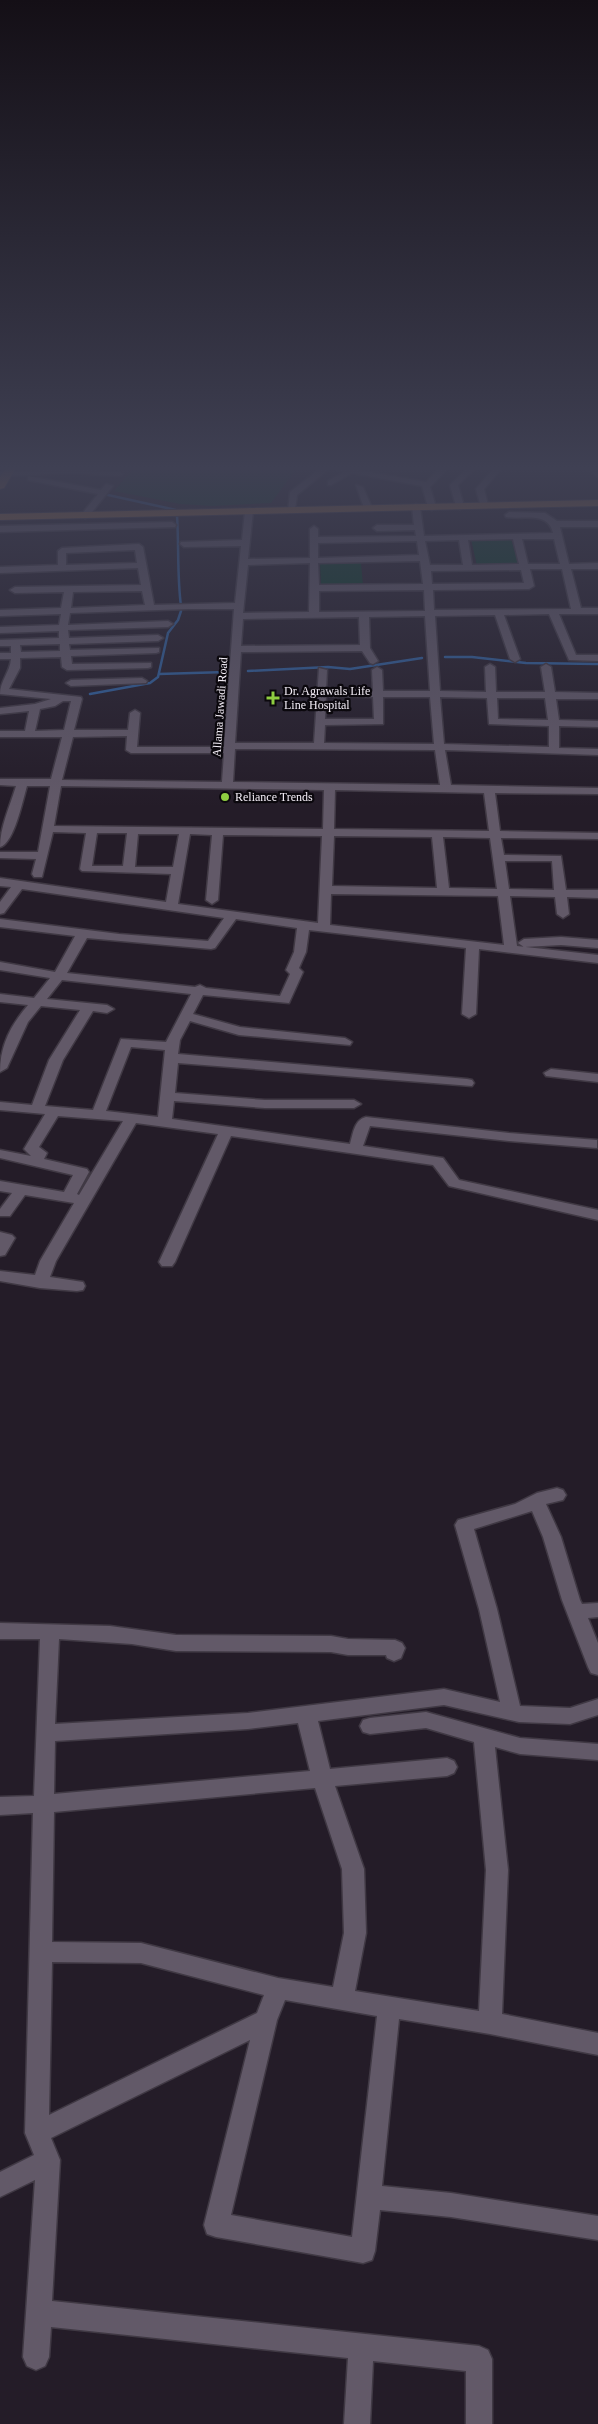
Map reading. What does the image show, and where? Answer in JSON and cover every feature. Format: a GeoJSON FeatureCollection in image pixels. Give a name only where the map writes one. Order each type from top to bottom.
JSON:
{"type":"FeatureCollection","features":[{"type":"Feature","properties":{"kind":"street"},"geometry":{"type":"LineString","coordinates":[[146,581],[150,608]]}},
{"type":"Feature","properties":{"kind":"street","name":"Allama Jawadi Road"},"geometry":{"type":"LineString","coordinates":[[227,786],[243,581]]}},
{"type":"Feature","properties":{"kind":"street"},"geometry":{"type":"LineString","coordinates":[[314,581],[314,615]]}},
{"type":"Feature","properties":{"kind":"street"},"geometry":{"type":"LineString","coordinates":[[314,588],[341,581]]}},
{"type":"Feature","properties":{"kind":"street"},"geometry":{"type":"LineString","coordinates":[[404,581],[428,586],[529,586],[528,581]]}},
{"type":"Feature","properties":{"kind":"street"},"geometry":{"type":"LineString","coordinates":[[427,581],[438,747],[446,790]]}},
{"type":"Feature","properties":{"kind":"street"},"geometry":{"type":"LineString","coordinates":[[570,581],[577,612]]}},
{"type":"Feature","properties":{"kind":"street"},"geometry":{"type":"LineString","coordinates":[[15,590],[147,588]]}},
{"type":"Feature","properties":{"kind":"street"},"geometry":{"type":"LineString","coordinates":[[70,589],[64,611],[63,628],[67,667],[148,664]]}},
{"type":"Feature","properties":{"kind":"street"},"geometry":{"type":"LineString","coordinates":[[0,613],[150,608],[314,615],[598,611]]}},
{"type":"Feature","properties":{"kind":"street"},"geometry":{"type":"LineString","coordinates":[[553,612],[572,658],[598,658]]}},
{"type":"Feature","properties":{"kind":"street"},"geometry":{"type":"LineString","coordinates":[[16,613],[15,668],[2,691],[77,699],[56,783],[38,874]]}},
{"type":"Feature","properties":{"kind":"street"},"geometry":{"type":"LineString","coordinates":[[500,613],[515,659]]}},
{"type":"Feature","properties":{"kind":"street"},"geometry":{"type":"LineString","coordinates":[[321,722],[379,722],[375,666],[365,648],[364,615]]}},
{"type":"Feature","properties":{"kind":"street"},"geometry":{"type":"LineString","coordinates":[[0,630],[168,624]]}},
{"type":"Feature","properties":{"kind":"street"},"geometry":{"type":"LineString","coordinates":[[0,643],[158,638]]}},
{"type":"Feature","properties":{"kind":"street"},"geometry":{"type":"LineString","coordinates":[[236,649],[365,648]]}},
{"type":"Feature","properties":{"kind":"street"},"geometry":{"type":"LineString","coordinates":[[0,656],[156,650]]}},
{"type":"Feature","properties":{"kind":"street"},"geometry":{"type":"LineString","coordinates":[[0,711],[51,704],[62,697],[73,686],[71,683],[84,666]]}},
{"type":"Feature","properties":{"kind":"street"},"geometry":{"type":"LineString","coordinates":[[490,667],[493,722],[598,724]]}},
{"type":"Feature","properties":{"kind":"street"},"geometry":{"type":"LineString","coordinates":[[546,667],[548,695],[554,723],[554,749]]}},
{"type":"Feature","properties":{"kind":"street"},"geometry":{"type":"LineString","coordinates":[[319,746],[322,670]]}},
{"type":"Feature","properties":{"kind":"street"},"geometry":{"type":"LineString","coordinates":[[71,683],[142,681]]}},
{"type":"Feature","properties":{"kind":"street"},"geometry":{"type":"LineString","coordinates":[[321,693],[598,696]]}},
{"type":"Feature","properties":{"kind":"street"},"geometry":{"type":"LineString","coordinates":[[29,734],[36,707]]}},
{"type":"Feature","properties":{"kind":"street"},"geometry":{"type":"LineString","coordinates":[[135,712],[131,750],[319,746],[554,749],[598,752]]}},
{"type":"Feature","properties":{"kind":"street"},"geometry":{"type":"LineString","coordinates":[[0,736],[133,733]]}},
{"type":"Feature","properties":{"kind":"street"},"geometry":{"type":"LineString","coordinates":[[0,782],[598,791]]}},
{"type":"Feature","properties":{"kind":"street"},"geometry":{"type":"LineString","coordinates":[[0,844],[11,823],[22,783]]}},
{"type":"Feature","properties":{"kind":"street"},"geometry":{"type":"LineString","coordinates":[[324,928],[330,788]]}},
{"type":"Feature","properties":{"kind":"street"},"geometry":{"type":"LineString","coordinates":[[489,790],[511,947]]}},
{"type":"Feature","properties":{"kind":"street"},"geometry":{"type":"LineString","coordinates":[[48,829],[598,836]]}},
{"type":"Feature","properties":{"kind":"street"},"geometry":{"type":"LineString","coordinates":[[92,830],[86,870],[178,871]]}},
{"type":"Feature","properties":{"kind":"street"},"geometry":{"type":"LineString","coordinates":[[129,869],[133,830]]}},
{"type":"Feature","properties":{"kind":"street"},"geometry":{"type":"LineString","coordinates":[[172,905],[185,831]]}},
{"type":"Feature","properties":{"kind":"street"},"geometry":{"type":"LineString","coordinates":[[212,900],[218,832]]}},
{"type":"Feature","properties":{"kind":"street"},"geometry":{"type":"LineString","coordinates":[[437,834],[443,892]]}},
{"type":"Feature","properties":{"kind":"street"},"geometry":{"type":"LineString","coordinates":[[0,855],[43,856]]}},
{"type":"Feature","properties":{"kind":"street"},"geometry":{"type":"LineString","coordinates":[[499,858],[558,858],[563,914]]}},
{"type":"Feature","properties":{"kind":"street"},"geometry":{"type":"LineString","coordinates":[[0,882],[324,928],[473,946],[511,947],[598,959]]}},
{"type":"Feature","properties":{"kind":"street"},"geometry":{"type":"LineString","coordinates":[[0,910],[19,884]]}},
{"type":"Feature","properties":{"kind":"street"},"geometry":{"type":"LineString","coordinates":[[327,890],[598,894]]}},
{"type":"Feature","properties":{"kind":"street"},"geometry":{"type":"LineString","coordinates":[[0,923],[83,934],[211,945],[233,914]]}},
{"type":"Feature","properties":{"kind":"street"},"geometry":{"type":"LineString","coordinates":[[0,966],[59,976],[200,989],[284,1000],[297,972],[292,970],[300,952],[304,925]]}},
{"type":"Feature","properties":{"kind":"street"},"geometry":{"type":"LineString","coordinates":[[0,1068],[22,1021],[59,976],[83,934]]}},
{"type":"Feature","properties":{"kind":"street"},"geometry":{"type":"LineString","coordinates":[[511,947],[561,941],[598,944]]}},
{"type":"Feature","properties":{"kind":"street"},"geometry":{"type":"LineString","coordinates":[[469,1014],[470,967],[473,946]]}},
{"type":"Feature","properties":{"kind":"street"},"geometry":{"type":"LineString","coordinates":[[165,1122],[166,1096],[172,1052],[186,1016],[200,989]]}},
{"type":"Feature","properties":{"kind":"street"},"geometry":{"type":"LineString","coordinates":[[0,998],[107,1009]]}},
{"type":"Feature","properties":{"kind":"street"},"geometry":{"type":"LineString","coordinates":[[37,1109],[56,1060],[89,1006]]}},
{"type":"Feature","properties":{"kind":"street"},"geometry":{"type":"LineString","coordinates":[[186,1016],[239,1031],[345,1042]]}},
{"type":"Feature","properties":{"kind":"street"},"geometry":{"type":"LineString","coordinates":[[98,1115],[126,1042],[172,1052],[467,1083]]}},
{"type":"Feature","properties":{"kind":"street"},"geometry":{"type":"LineString","coordinates":[[551,1073],[598,1078]]}},
{"type":"Feature","properties":{"kind":"street"},"geometry":{"type":"LineString","coordinates":[[166,1096],[265,1104],[354,1104]]}},
{"type":"Feature","properties":{"kind":"street"},"geometry":{"type":"LineString","coordinates":[[0,1106],[165,1122],[438,1161],[454,1183],[598,1215]]}},
{"type":"Feature","properties":{"kind":"street"},"geometry":{"type":"LineString","coordinates":[[36,1162],[40,1153],[31,1149],[54,1111]]}},
{"type":"Feature","properties":{"kind":"street"},"geometry":{"type":"LineString","coordinates":[[76,1198],[132,1118]]}},
{"type":"Feature","properties":{"kind":"street"},"geometry":{"type":"LineString","coordinates":[[355,1150],[362,1126],[366,1121],[509,1137],[597,1144]]}},
{"type":"Feature","properties":{"kind":"street"},"geometry":{"type":"LineString","coordinates":[[167,1262],[226,1132]]}},
{"type":"Feature","properties":{"kind":"street"},"geometry":{"type":"LineString","coordinates":[[0,1154],[82,1172],[76,1198],[40,1282]]}},
{"type":"Feature","properties":{"kind":"street"},"geometry":{"type":"LineString","coordinates":[[0,1186],[76,1198]]}},
{"type":"Feature","properties":{"kind":"street"},"geometry":{"type":"LineString","coordinates":[[5,1213],[21,1190]]}},
{"type":"Feature","properties":{"kind":"street"},"geometry":{"type":"LineString","coordinates":[[0,1237],[7,1238],[0,1251]]}},
{"type":"Feature","properties":{"kind":"street"},"geometry":{"type":"LineString","coordinates":[[0,1276],[77,1286]]}},
{"type":"Feature","properties":{"kind":"street"},"geometry":{"type":"LineString","coordinates":[[512,1712],[488,1609],[464,1524],[520,1509],[536,1501],[557,1495]]}},
{"type":"Feature","properties":{"kind":"street"},"geometry":{"type":"LineString","coordinates":[[536,1501],[552,1538],[576,1612],[598,1666]]}},
{"type":"Feature","properties":{"kind":"street"},"geometry":{"type":"LineString","coordinates":[[576,1612],[598,1610]]}},
{"type":"Feature","properties":{"kind":"street"},"geometry":{"type":"LineString","coordinates":[[0,1631],[50,1631],[136,1637],[176,1643],[331,1644],[348,1647],[395,1648],[394,1653]]}},
{"type":"Feature","properties":{"kind":"street"},"geometry":{"type":"LineString","coordinates":[[36,2358],[48,2160],[37,2133],[50,1631]]}},
{"type":"Feature","properties":{"kind":"street"},"geometry":{"type":"LineString","coordinates":[[46,1733],[248,1721],[444,1698],[512,1712],[570,1716],[598,1707]]}},
{"type":"Feature","properties":{"kind":"street"},"geometry":{"type":"LineString","coordinates":[[306,1714],[322,1778],[353,1869],[355,1933],[342,1999]]}},
{"type":"Feature","properties":{"kind":"street"},"geometry":{"type":"LineString","coordinates":[[370,1726],[426,1720],[484,1738],[520,1746],[598,1752]]}},
{"type":"Feature","properties":{"kind":"street"},"geometry":{"type":"LineString","coordinates":[[484,1738],[497,1870],[490,2023]]}},
{"type":"Feature","properties":{"kind":"street"},"geometry":{"type":"LineString","coordinates":[[0,1806],[45,1804],[447,1767]]}},
{"type":"Feature","properties":{"kind":"street"},"geometry":{"type":"LineString","coordinates":[[41,1952],[141,1953],[278,1988],[490,2023],[598,2044]]}},
{"type":"Feature","properties":{"kind":"street"},"geometry":{"type":"LineString","coordinates":[[278,1988],[266,2020],[216,2225],[363,2251],[389,2007]]}},
{"type":"Feature","properties":{"kind":"street"},"geometry":{"type":"LineString","coordinates":[[37,2133],[266,2020]]}},
{"type":"Feature","properties":{"kind":"street"},"geometry":{"type":"LineString","coordinates":[[0,2185],[48,2160]]}},
{"type":"Feature","properties":{"kind":"street"},"geometry":{"type":"LineString","coordinates":[[368,2197],[450,2205],[598,2228]]}},
{"type":"Feature","properties":{"kind":"street"},"geometry":{"type":"LineString","coordinates":[[39,2313],[138,2320],[361,2349],[479,2359],[479,2424]]}},
{"type":"Feature","properties":{"kind":"street"},"geometry":{"type":"LineString","coordinates":[[357,2424],[361,2349]]}},
{"type":"Feature","properties":{"kind":"green space"},"geometry":{"type":"Polygon","coordinates":[[[321,581],[363,581],[363,585],[321,585],[321,581]]]}},
{"type":"Feature","properties":{"kind":"waterway"},"geometry":{"type":"LineString","coordinates":[[179,581],[181,606]]}},
{"type":"Feature","properties":{"kind":"waterway"},"geometry":{"type":"LineString","coordinates":[[90,694],[150,683],[158,677],[168,633],[178,620],[181,611]]}},
{"type":"Feature","properties":{"kind":"waterway"},"geometry":{"type":"LineString","coordinates":[[445,657],[472,657],[526,663],[598,664]]}},
{"type":"Feature","properties":{"kind":"waterway"},"geometry":{"type":"LineString","coordinates":[[248,671],[328,667],[350,669],[422,658]]}},
{"type":"Feature","properties":{"kind":"waterway"},"geometry":{"type":"LineString","coordinates":[[159,674],[226,672]]}},
{"type":"Feature","properties":{"kind":"place","name":"Dr. Agrawals Life Line Hospital"},"geometry":{"type":"Point","coordinates":[273,698]}},
{"type":"Feature","properties":{"kind":"place","name":"Reliance Trends"},"geometry":{"type":"Point","coordinates":[225,797]}}]}
